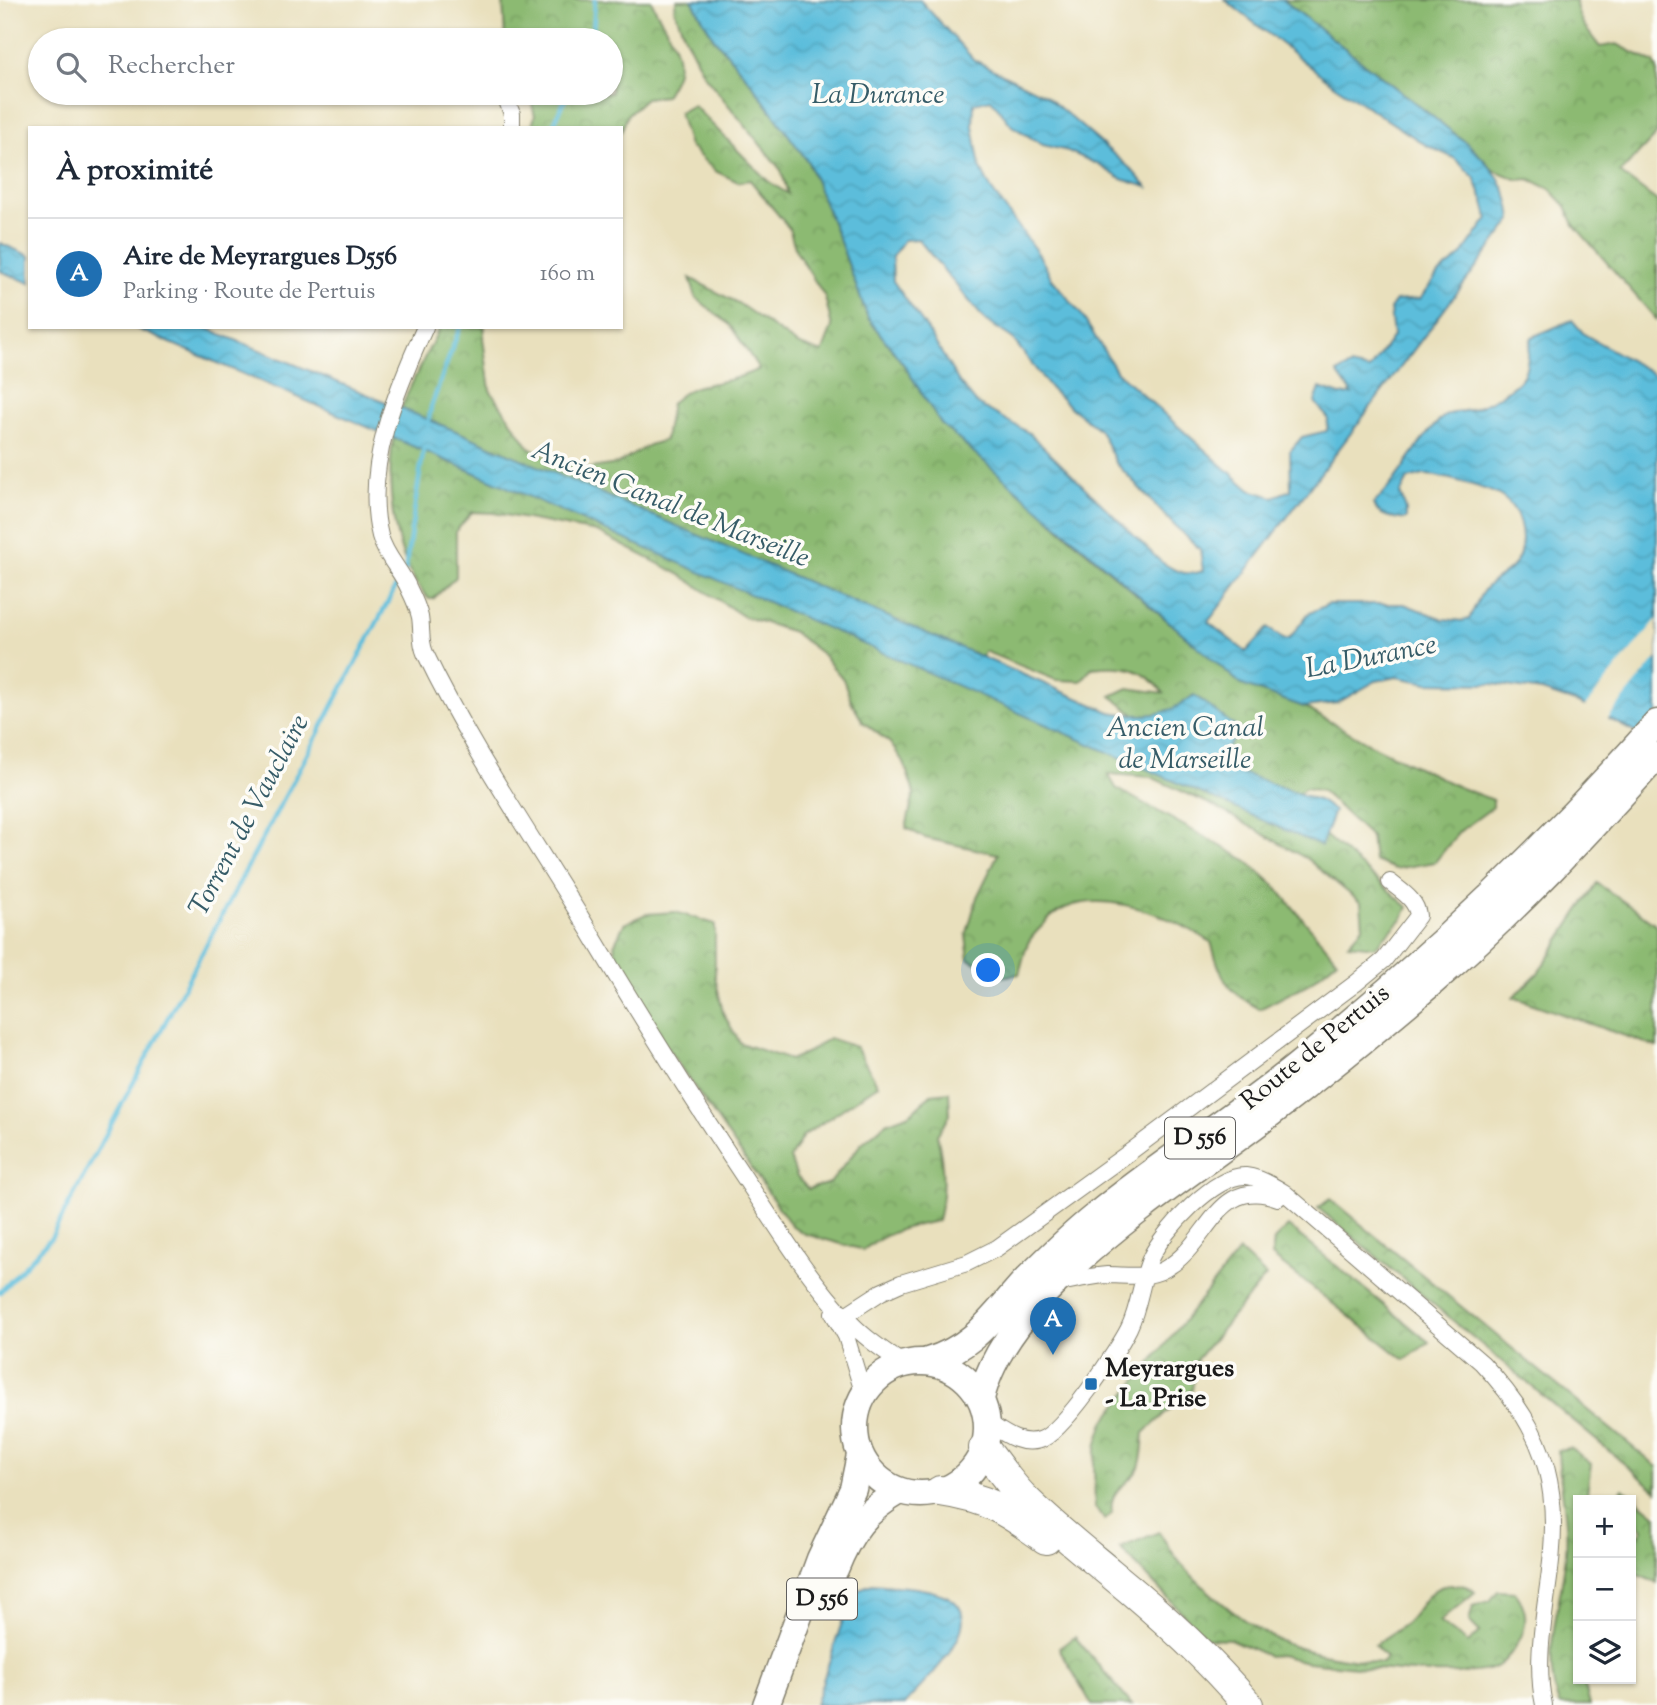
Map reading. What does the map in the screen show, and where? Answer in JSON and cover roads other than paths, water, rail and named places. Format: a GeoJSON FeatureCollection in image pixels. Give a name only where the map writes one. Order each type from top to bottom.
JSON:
{"type":"FeatureCollection","features":[{"type":"Feature","properties":{"kind":"highway"},"geometry":{"type":"LineString","coordinates":[[984,1423],[1022,1496],[1051,1524],[1111,1573],[1225,1693],[1259,1705]]}},
{"type":"Feature","properties":{"kind":"highway"},"geometry":{"type":"LineString","coordinates":[[940,1491],[970,1495],[994,1504],[1065,1553],[1110,1589],[1192,1666],[1225,1693],[1248,1705]]}},
{"type":"Feature","properties":{"kind":"main road","name":"D 556"},"geometry":{"type":"LineString","coordinates":[[1482,922],[1554,835],[1657,723]]}},
{"type":"Feature","properties":{"kind":"main road","name":"D 556"},"geometry":{"type":"LineString","coordinates":[[1482,922],[1572,850],[1657,756]]}},
{"type":"Feature","properties":{"kind":"main road","name":"Route de Pertuis"},"geometry":{"type":"LineString","coordinates":[[984,1423],[984,1385],[1001,1348],[1053,1285],[1130,1217],[1354,1049],[1482,922]]}},
{"type":"Feature","properties":{"kind":"main road","name":"Route de Pertuis"},"geometry":{"type":"LineString","coordinates":[[928,1361],[945,1356],[975,1338],[1025,1282],[1094,1217],[1295,1068],[1390,990],[1482,922]]}},
{"type":"Feature","properties":{"kind":"main road"},"geometry":{"type":"LineString","coordinates":[[928,1361],[945,1365],[972,1385],[984,1423],[975,1467],[967,1475],[940,1491],[913,1494],[900,1491],[876,1477],[860,1455],[854,1434],[855,1412],[863,1392],[880,1374],[902,1363],[928,1361]]}},
{"type":"Feature","properties":{"kind":"main road","name":"D 556"},"geometry":{"type":"LineString","coordinates":[[765,1705],[820,1559],[853,1489],[860,1455]]}},
{"type":"Feature","properties":{"kind":"main road","name":"D 556"},"geometry":{"type":"LineString","coordinates":[[783,1705],[823,1597],[850,1538],[871,1510],[900,1491]]}},
{"type":"Feature","properties":{"kind":"street"},"geometry":{"type":"LineString","coordinates":[[509,105],[512,126]]}},
{"type":"Feature","properties":{"kind":"street"},"geometry":{"type":"LineString","coordinates":[[424,329],[411,358],[386,432],[374,485],[380,538],[388,556],[409,587],[419,613],[423,648],[487,764],[681,1083],[813,1277],[846,1336],[863,1392]]}},
{"type":"Feature","properties":{"kind":"street"},"geometry":{"type":"LineString","coordinates":[[845,1316],[881,1292],[901,1283],[967,1263],[997,1248],[1145,1142],[1356,983],[1384,960],[1418,916],[1413,902],[1390,882]]}},
{"type":"Feature","properties":{"kind":"street"},"geometry":{"type":"LineString","coordinates":[[984,1423],[1012,1438],[1039,1440],[1049,1436],[1063,1422],[1116,1350],[1130,1326],[1144,1276],[1160,1240],[1182,1215],[1211,1190],[1232,1178],[1245,1176],[1272,1185],[1285,1193],[1482,1363],[1505,1387],[1533,1430],[1549,1478],[1553,1503],[1554,1549],[1541,1636],[1540,1674],[1544,1705]]}},
{"type":"Feature","properties":{"kind":"street"},"geometry":{"type":"LineString","coordinates":[[1053,1285],[1088,1277],[1144,1276],[1166,1269],[1186,1254],[1225,1205],[1250,1192],[1265,1193],[1281,1199],[1313,1219]]}},
{"type":"Feature","properties":{"kind":"street"},"geometry":{"type":"LineString","coordinates":[[813,1277],[845,1316],[871,1341],[902,1363]]}},
{"type":"Feature","properties":{"kind":"water","name":"La Durance"},"geometry":{"type":"Polygon","coordinates":[[[692,0],[920,0],[974,60],[1045,95],[1131,169],[1147,187],[1121,179],[1068,151],[1043,145],[1012,126],[991,99],[974,103],[973,126],[980,167],[991,189],[1039,255],[1052,279],[1081,314],[1117,372],[1250,490],[1273,497],[1291,490],[1290,451],[1302,437],[1327,431],[1328,418],[1315,402],[1320,388],[1340,395],[1352,394],[1337,373],[1350,366],[1369,370],[1393,336],[1390,309],[1396,301],[1420,299],[1438,274],[1461,256],[1488,218],[1474,177],[1454,158],[1426,145],[1334,85],[1225,0],[1283,0],[1469,145],[1498,178],[1507,197],[1512,220],[1208,622],[1246,652],[1268,628],[1283,639],[1289,639],[1308,614],[1328,604],[1404,604],[1443,619],[1469,619],[1484,590],[1512,567],[1519,556],[1522,540],[1520,524],[1508,502],[1476,486],[1424,475],[1408,479],[1400,494],[1406,509],[1406,519],[1387,516],[1379,512],[1373,504],[1441,419],[1449,414],[1482,406],[1510,389],[1524,374],[1532,337],[1572,320],[1584,334],[1657,376],[1657,744],[1581,704],[1542,691],[1493,684],[1428,683],[1397,677],[1376,681],[1337,703],[1304,707],[1242,685],[941,424],[904,365],[868,318],[808,162],[749,80],[713,37],[692,0]],[[918,239],[904,240],[892,257],[893,281],[927,329],[959,382],[976,403],[1029,433],[1160,561],[1180,572],[1203,571],[1200,549],[1116,463],[1100,430],[1051,389],[1012,338],[985,320],[918,239]]]}},
{"type":"Feature","properties":{"kind":"water"},"geometry":{"type":"Polygon","coordinates":[[[0,243],[28,255],[28,282],[0,271],[0,243]]]}},
{"type":"Feature","properties":{"kind":"water","name":"Ancien Canal de Marseille"},"geometry":{"type":"Polygon","coordinates":[[[138,329],[209,329],[456,431],[1110,712],[1144,715],[1165,712],[1194,695],[1241,731],[1221,754],[1225,767],[1320,801],[1334,811],[1321,846],[466,469],[138,329]]]}},
{"type":"Feature","properties":{"kind":"water"},"geometry":{"type":"Polygon","coordinates":[[[873,1584],[921,1589],[948,1597],[960,1608],[963,1621],[959,1636],[950,1652],[904,1705],[815,1705],[847,1607],[857,1592],[873,1584]]]}},
{"type":"Feature","properties":{"kind":"waterway","name":"Torrent de Vauclaire"},"geometry":{"type":"LineString","coordinates":[[593,28],[595,0]]}},
{"type":"Feature","properties":{"kind":"waterway","name":"Torrent de Vauclaire"},"geometry":{"type":"LineString","coordinates":[[553,126],[563,105]]}},
{"type":"Feature","properties":{"kind":"waterway","name":"Torrent de Vauclaire"},"geometry":{"type":"LineString","coordinates":[[428,425],[431,407],[459,329]]}},
{"type":"Feature","properties":{"kind":"waterway","name":"Torrent de Vauclaire"},"geometry":{"type":"LineString","coordinates":[[405,570],[424,447]]}},
{"type":"Feature","properties":{"kind":"waterway","name":"Torrent de Vauclaire"},"geometry":{"type":"LineString","coordinates":[[0,1292],[51,1238],[399,581]]}},
{"type":"Feature","properties":{"kind":"place","name":"Aire de Meyrargues D556"},"geometry":{"type":"Point","coordinates":[1053,1355]}},
{"type":"Feature","properties":{"kind":"place","name":"Meyrargues - La Prise"},"geometry":{"type":"Point","coordinates":[1091,1384]}}]}
